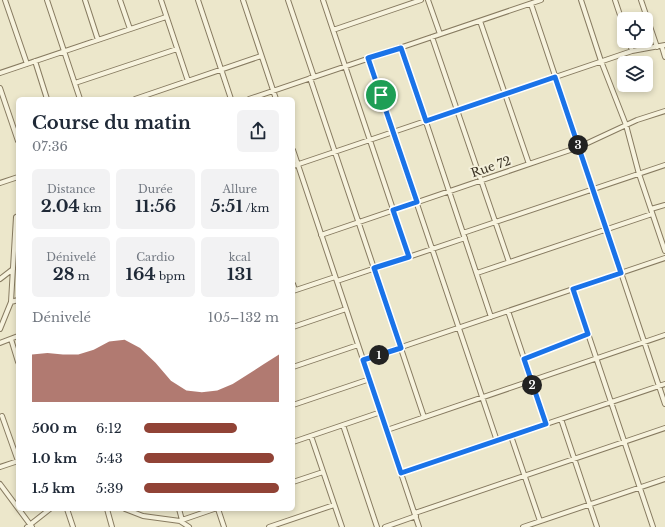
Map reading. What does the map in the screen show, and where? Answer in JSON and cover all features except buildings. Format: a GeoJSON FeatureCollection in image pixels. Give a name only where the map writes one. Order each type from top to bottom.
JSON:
{"type":"FeatureCollection","features":[{"type":"Feature","properties":{"kind":"street"},"geometry":{"type":"LineString","coordinates":[[5,0],[27,64]]}},
{"type":"Feature","properties":{"kind":"street"},"geometry":{"type":"LineString","coordinates":[[47,0],[79,97]]}},
{"type":"Feature","properties":{"kind":"street"},"geometry":{"type":"LineString","coordinates":[[85,0],[98,40]]}},
{"type":"Feature","properties":{"kind":"street"},"geometry":{"type":"LineString","coordinates":[[120,0],[130,29]]}},
{"type":"Feature","properties":{"kind":"street"},"geometry":{"type":"LineString","coordinates":[[160,0],[188,81]]}},
{"type":"Feature","properties":{"kind":"street"},"geometry":{"type":"LineString","coordinates":[[198,0],[230,97]]}},
{"type":"Feature","properties":{"kind":"street"},"geometry":{"type":"LineString","coordinates":[[242,0],[275,97]]}},
{"type":"Feature","properties":{"kind":"street"},"geometry":{"type":"LineString","coordinates":[[288,0],[335,151],[424,417]]}},
{"type":"Feature","properties":{"kind":"street"},"geometry":{"type":"LineString","coordinates":[[322,0],[409,257]]}},
{"type":"Feature","properties":{"kind":"street"},"geometry":{"type":"LineString","coordinates":[[332,30],[420,0]]}},
{"type":"Feature","properties":{"kind":"street"},"geometry":{"type":"LineString","coordinates":[[428,0],[440,34]]}},
{"type":"Feature","properties":{"kind":"street"},"geometry":{"type":"LineString","coordinates":[[255,97],[541,0]]}},
{"type":"Feature","properties":{"kind":"street"},"geometry":{"type":"LineString","coordinates":[[581,0],[601,61],[626,125],[639,174],[665,251]]}},
{"type":"Feature","properties":{"kind":"street"},"geometry":{"type":"LineString","coordinates":[[615,0],[619,12]]}},
{"type":"Feature","properties":{"kind":"street"},"geometry":{"type":"LineString","coordinates":[[641,0],[665,57]]}},
{"type":"Feature","properties":{"kind":"street"},"geometry":{"type":"LineString","coordinates":[[530,4],[665,404]]}},
{"type":"Feature","properties":{"kind":"street"},"geometry":{"type":"LineString","coordinates":[[0,73],[166,17]]}},
{"type":"Feature","properties":{"kind":"street"},"geometry":{"type":"LineString","coordinates":[[480,21],[528,164]]}},
{"type":"Feature","properties":{"kind":"street"},"geometry":{"type":"LineString","coordinates":[[432,37],[509,262]]}},
{"type":"Feature","properties":{"kind":"street"},"geometry":{"type":"LineString","coordinates":[[419,527],[321,235],[295,165],[601,61],[632,51],[661,46]]}},
{"type":"Feature","properties":{"kind":"street"},"geometry":{"type":"LineString","coordinates":[[401,48],[491,317]]}},
{"type":"Feature","properties":{"kind":"street"},"geometry":{"type":"LineString","coordinates":[[75,83],[177,49]]}},
{"type":"Feature","properties":{"kind":"street"},"geometry":{"type":"LineString","coordinates":[[141,97],[261,56]]}},
{"type":"Feature","properties":{"kind":"street"},"geometry":{"type":"LineString","coordinates":[[368,58],[497,441]]}},
{"type":"Feature","properties":{"kind":"street"},"geometry":{"type":"LineString","coordinates":[[34,61],[46,97]]}},
{"type":"Feature","properties":{"kind":"street"},"geometry":{"type":"LineString","coordinates":[[0,88],[16,135]]}},
{"type":"Feature","properties":{"kind":"street"},"geometry":{"type":"LineString","coordinates":[[154,93],[155,97]]}},
{"type":"Feature","properties":{"kind":"street","name":"Rue 72"},"geometry":{"type":"LineString","coordinates":[[321,235],[579,147],[608,135],[626,125],[665,111]]}},
{"type":"Feature","properties":{"kind":"street"},"geometry":{"type":"LineString","coordinates":[[295,291],[409,257],[432,249],[495,222],[665,165]]}},
{"type":"Feature","properties":{"kind":"street"},"geometry":{"type":"LineString","coordinates":[[0,184],[16,178]]}},
{"type":"Feature","properties":{"kind":"street"},"geometry":{"type":"LineString","coordinates":[[477,273],[606,230],[652,212],[665,204]]}},
{"type":"Feature","properties":{"kind":"street"},"geometry":{"type":"LineString","coordinates":[[0,329],[11,302],[16,217]]}},
{"type":"Feature","properties":{"kind":"street"},"geometry":{"type":"LineString","coordinates":[[363,360],[665,258]]}},
{"type":"Feature","properties":{"kind":"street"},"geometry":{"type":"LineString","coordinates":[[0,279],[13,269]]}},
{"type":"Feature","properties":{"kind":"street"},"geometry":{"type":"LineString","coordinates":[[573,289],[652,527]]}},
{"type":"Feature","properties":{"kind":"street"},"geometry":{"type":"LineString","coordinates":[[11,302],[16,301]]}},
{"type":"Feature","properties":{"kind":"street"},"geometry":{"type":"LineString","coordinates":[[295,326],[346,309]]}},
{"type":"Feature","properties":{"kind":"street"},"geometry":{"type":"LineString","coordinates":[[508,311],[546,424]]}},
{"type":"Feature","properties":{"kind":"street"},"geometry":{"type":"LineString","coordinates":[[524,359],[588,334]]}},
{"type":"Feature","properties":{"kind":"street"},"geometry":{"type":"LineString","coordinates":[[387,430],[665,335]]}},
{"type":"Feature","properties":{"kind":"street"},"geometry":{"type":"LineString","coordinates":[[0,342],[16,337]]}},
{"type":"Feature","properties":{"kind":"street"},"geometry":{"type":"LineString","coordinates":[[10,339],[16,356]]}},
{"type":"Feature","properties":{"kind":"street"},"geometry":{"type":"LineString","coordinates":[[295,366],[358,345]]}},
{"type":"Feature","properties":{"kind":"street"},"geometry":{"type":"LineString","coordinates":[[295,404],[370,379]]}},
{"type":"Feature","properties":{"kind":"street"},"geometry":{"type":"LineString","coordinates":[[401,473],[665,384]]}},
{"type":"Feature","properties":{"kind":"street"},"geometry":{"type":"LineString","coordinates":[[295,441],[381,412]]}},
{"type":"Feature","properties":{"kind":"street"},"geometry":{"type":"LineString","coordinates":[[2,416],[16,455]]}},
{"type":"Feature","properties":{"kind":"street"},"geometry":{"type":"LineString","coordinates":[[561,419],[597,527]]}},
{"type":"Feature","properties":{"kind":"street"},"geometry":{"type":"LineString","coordinates":[[343,425],[377,527]]}},
{"type":"Feature","properties":{"kind":"street"},"geometry":{"type":"LineString","coordinates":[[385,527],[525,475],[665,428]]}},
{"type":"Feature","properties":{"kind":"street"},"geometry":{"type":"LineString","coordinates":[[311,436],[342,527]]}},
{"type":"Feature","properties":{"kind":"street"},"geometry":{"type":"LineString","coordinates":[[511,436],[540,521]]}},
{"type":"Feature","properties":{"kind":"street"},"geometry":{"type":"LineString","coordinates":[[0,467],[16,462]]}},
{"type":"Feature","properties":{"kind":"street"},"geometry":{"type":"LineString","coordinates":[[295,481],[323,472]]}},
{"type":"Feature","properties":{"kind":"street"},"geometry":{"type":"LineString","coordinates":[[523,527],[665,479]]}},
{"type":"Feature","properties":{"kind":"street"},"geometry":{"type":"LineString","coordinates":[[0,484],[16,506]]}},
{"type":"Feature","properties":{"kind":"street"},"geometry":{"type":"LineString","coordinates":[[269,527],[334,505]]}},
{"type":"Feature","properties":{"kind":"street"},"geometry":{"type":"LineString","coordinates":[[19,511],[30,526],[48,511]]}},
{"type":"Feature","properties":{"kind":"street"},"geometry":{"type":"LineString","coordinates":[[68,511],[73,527]]}},
{"type":"Feature","properties":{"kind":"street"},"geometry":{"type":"LineString","coordinates":[[108,511],[112,527]]}},
{"type":"Feature","properties":{"kind":"street"},"geometry":{"type":"LineString","coordinates":[[130,511],[143,516],[180,521],[189,527]]}},
{"type":"Feature","properties":{"kind":"street"},"geometry":{"type":"LineString","coordinates":[[180,511],[182,520],[208,511]]}},
{"type":"Feature","properties":{"kind":"street"},"geometry":{"type":"LineString","coordinates":[[219,511],[224,527]]}},
{"type":"Feature","properties":{"kind":"route"},"geometry":{"type":"LineString","coordinates":[[401,48],[426,121],[555,77],[621,273],[573,289],[588,334],[524,359],[546,424],[401,473],[363,360],[401,348],[374,268],[409,257],[393,210],[417,202],[381,95],[368,58],[401,48]]}}]}
